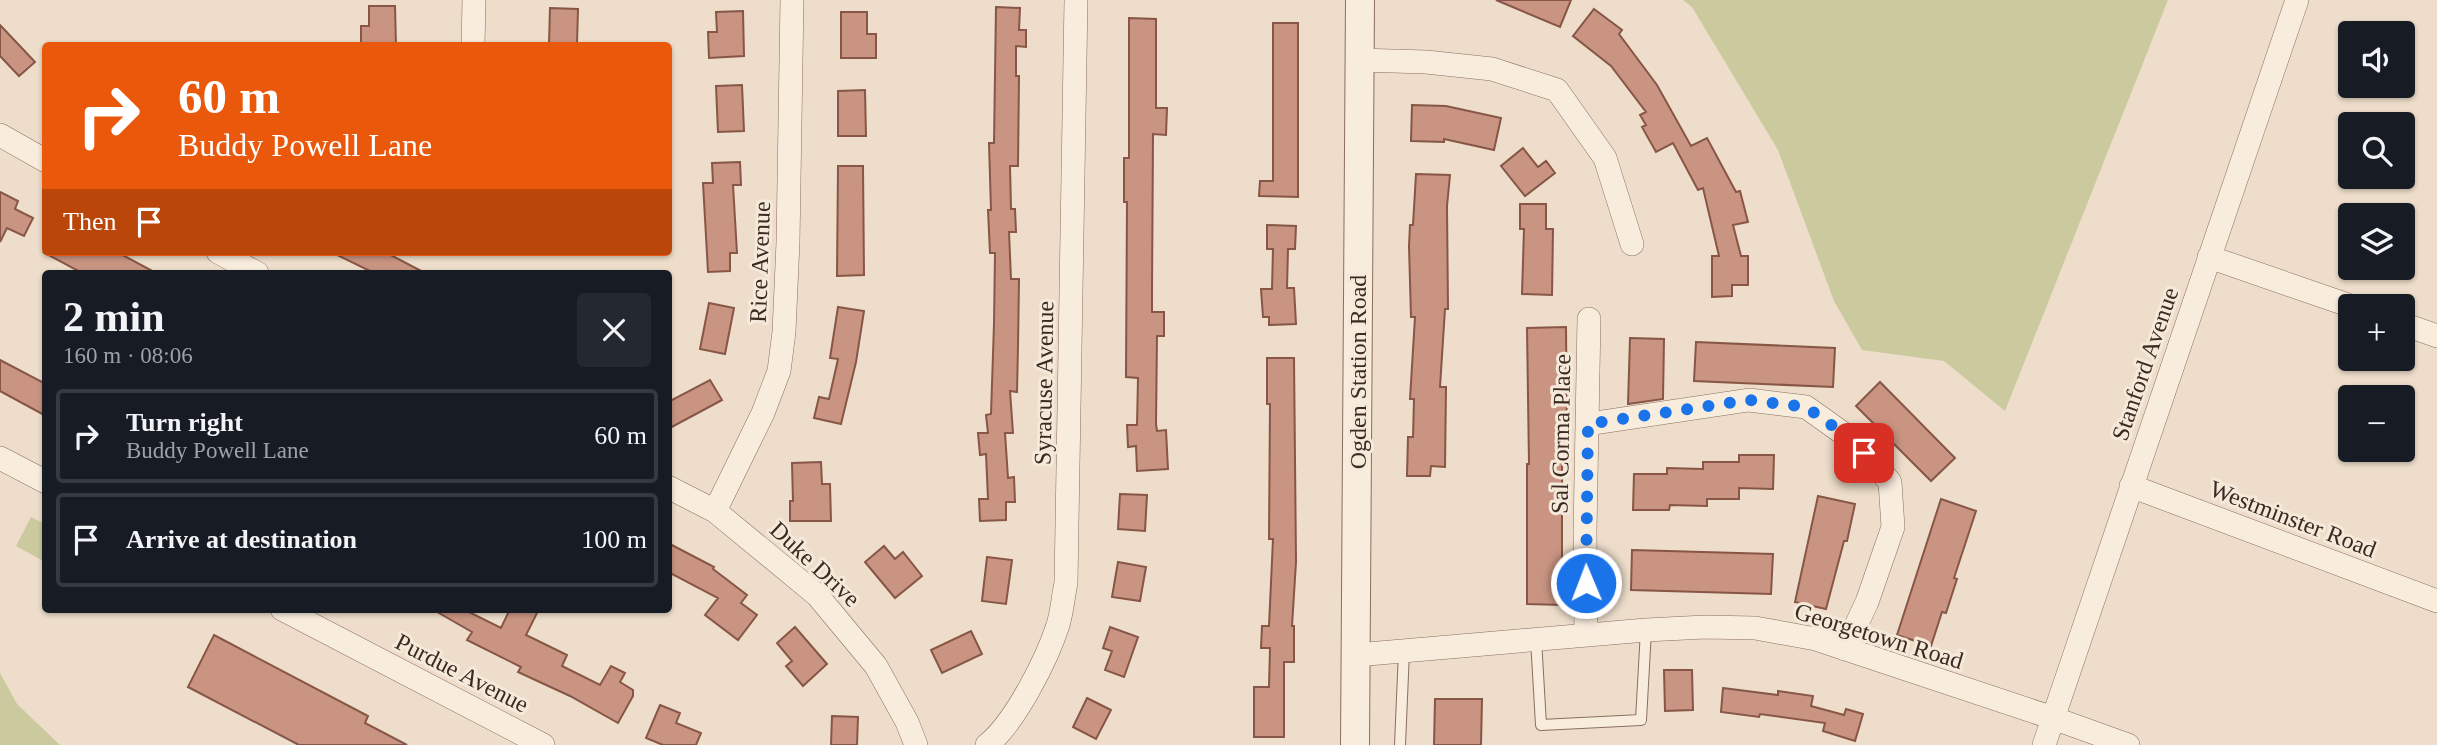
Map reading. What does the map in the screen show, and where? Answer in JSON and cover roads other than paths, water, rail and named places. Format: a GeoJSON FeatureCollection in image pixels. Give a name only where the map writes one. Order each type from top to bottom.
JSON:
{"type":"FeatureCollection","features":[{"type":"Feature","properties":{"kind":"street"},"geometry":{"type":"LineString","coordinates":[[474,0],[474,42]]}},
{"type":"Feature","properties":{"kind":"street","name":"Rice Avenue"},"geometry":{"type":"LineString","coordinates":[[715,511],[763,414],[779,371],[784,332],[788,242],[792,0]]}},
{"type":"Feature","properties":{"kind":"street","name":"Syracuse Avenue"},"geometry":{"type":"LineString","coordinates":[[987,745],[996,738],[1020,704],[1041,664],[1058,624],[1066,583],[1076,0]]}},
{"type":"Feature","properties":{"kind":"street","name":"Ogden Station Road"},"geometry":{"type":"LineString","coordinates":[[1355,745],[1360,0]]}},
{"type":"Feature","properties":{"kind":"street","name":"Stanford Avenue"},"geometry":{"type":"LineString","coordinates":[[2044,745],[2297,0]]}},
{"type":"Feature","properties":{"kind":"street"},"geometry":{"type":"LineString","coordinates":[[1359,60],[1426,62],[1492,69],[1557,90],[1605,158],[1632,244]]}},
{"type":"Feature","properties":{"kind":"street"},"geometry":{"type":"LineString","coordinates":[[0,135],[42,159]]}},
{"type":"Feature","properties":{"kind":"street"},"geometry":{"type":"LineString","coordinates":[[225,256],[251,270]]}},
{"type":"Feature","properties":{"kind":"street"},"geometry":{"type":"LineString","coordinates":[[2208,257],[2338,302]]}},
{"type":"Feature","properties":{"kind":"street","name":"Sal Corma Place"},"geometry":{"type":"LineString","coordinates":[[1586,635],[1589,319]]}},
{"type":"Feature","properties":{"kind":"street"},"geometry":{"type":"LineString","coordinates":[[2415,328],[2437,336]]}},
{"type":"Feature","properties":{"kind":"street"},"geometry":{"type":"LineString","coordinates":[[1588,424],[1749,400],[1806,407],[1851,439],[1890,482],[1893,527],[1867,601],[1845,649]]}},
{"type":"Feature","properties":{"kind":"street"},"geometry":{"type":"LineString","coordinates":[[0,458],[42,480]]}},
{"type":"Feature","properties":{"kind":"street","name":"Westminster Road"},"geometry":{"type":"LineString","coordinates":[[2131,486],[2437,601]]}},
{"type":"Feature","properties":{"kind":"street","name":"Duke Drive"},"geometry":{"type":"LineString","coordinates":[[672,489],[715,511],[817,595],[876,666],[907,722],[916,745]]}},
{"type":"Feature","properties":{"kind":"street","name":"Purdue Avenue"},"geometry":{"type":"LineString","coordinates":[[290,613],[543,745]]}},
{"type":"Feature","properties":{"kind":"street","name":"Georgetown Road"},"geometry":{"type":"LineString","coordinates":[[1356,655],[1646,630],[1755,628],[1816,639],[2128,745]]}},
{"type":"Feature","properties":{"kind":"lane"},"geometry":{"type":"LineString","coordinates":[[1536,639],[1541,725],[1641,720],[1646,630]]}},
{"type":"Feature","properties":{"kind":"lane"},"geometry":{"type":"LineString","coordinates":[[1400,745],[1404,651]]}}]}
